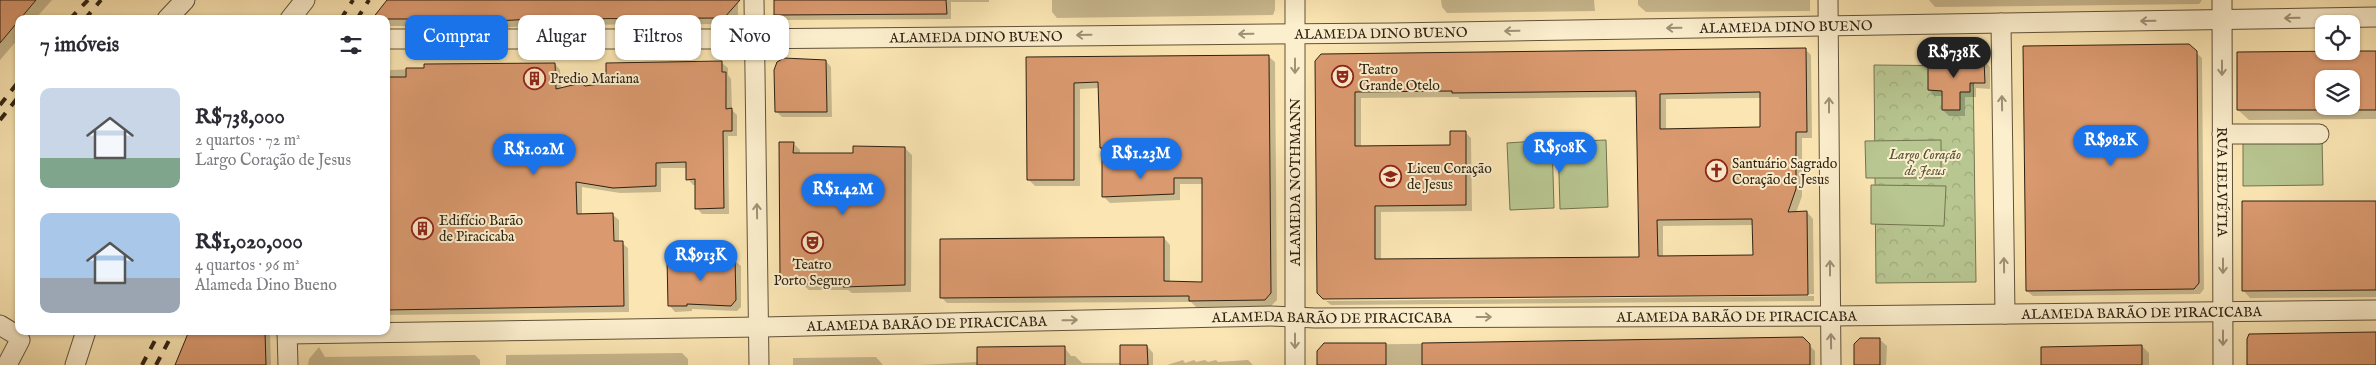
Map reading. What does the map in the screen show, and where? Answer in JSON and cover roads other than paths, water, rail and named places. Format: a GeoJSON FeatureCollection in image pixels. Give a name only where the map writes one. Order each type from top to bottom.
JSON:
{"type":"FeatureCollection","features":[{"type":"Feature","properties":{"kind":"street"},"geometry":{"type":"LineString","coordinates":[[172,15],[185,0]]}},
{"type":"Feature","properties":{"kind":"street"},"geometry":{"type":"LineString","coordinates":[[754,0],[754,15]]}},
{"type":"Feature","properties":{"kind":"street","name":"ALAMEDA NOTHMANN"},"geometry":{"type":"LineString","coordinates":[[1295,0],[1296,365]]}},
{"type":"Feature","properties":{"kind":"street"},"geometry":{"type":"LineString","coordinates":[[1828,0],[1831,365]]}},
{"type":"Feature","properties":{"kind":"street","name":"RUA HELVÉTIA"},"geometry":{"type":"LineString","coordinates":[[2222,0],[2223,365]]}},
{"type":"Feature","properties":{"kind":"street","name":"ALAMEDA DINO BUENO"},"geometry":{"type":"LineString","coordinates":[[789,38],[2001,24],[2376,17]]}},
{"type":"Feature","properties":{"kind":"street"},"geometry":{"type":"LineString","coordinates":[[2001,24],[2005,314]]}},
{"type":"Feature","properties":{"kind":"street","name":"ALAMEDA DINO BUENO"},"geometry":{"type":"LineString","coordinates":[[390,39],[711,38]]}},
{"type":"Feature","properties":{"kind":"street"},"geometry":{"type":"LineString","coordinates":[[754,60],[759,365]]}},
{"type":"Feature","properties":{"kind":"street"},"geometry":{"type":"LineString","coordinates":[[2222,134],[2319,134]]}},
{"type":"Feature","properties":{"kind":"street","name":"ALAMEDA BARÃO DE PIRACICABA"},"geometry":{"type":"LineString","coordinates":[[390,331],[758,327],[1295,317],[1830,316],[2376,310]]}},
{"type":"Feature","properties":{"kind":"street"},"geometry":{"type":"LineString","coordinates":[[0,325],[20,340],[7,365]]}},
{"type":"Feature","properties":{"kind":"street"},"geometry":{"type":"LineString","coordinates":[[75,365],[85,335]]}},
{"type":"Feature","properties":{"kind":"street"},"geometry":{"type":"LineString","coordinates":[[287,335],[288,365]]}},
{"type":"Feature","properties":{"kind":"railway"},"geometry":{"type":"LineString","coordinates":[[74,15],[88,0]]}},
{"type":"Feature","properties":{"kind":"railway"},"geometry":{"type":"LineString","coordinates":[[88,15],[101,0]]}},
{"type":"Feature","properties":{"kind":"railway"},"geometry":{"type":"LineString","coordinates":[[344,15],[353,0]]}},
{"type":"Feature","properties":{"kind":"railway"},"geometry":{"type":"LineString","coordinates":[[360,15],[369,0]]}},
{"type":"Feature","properties":{"kind":"railway"},"geometry":{"type":"LineString","coordinates":[[0,105],[15,86]]}},
{"type":"Feature","properties":{"kind":"railway"},"geometry":{"type":"LineString","coordinates":[[0,120],[15,101]]}},
{"type":"Feature","properties":{"kind":"railway"},"geometry":{"type":"LineString","coordinates":[[142,365],[158,335]]}},
{"type":"Feature","properties":{"kind":"railway"},"geometry":{"type":"LineString","coordinates":[[156,365],[172,335]]}},
{"type":"Feature","properties":{"kind":"place","name":"Teatro Grande Otelo"},"geometry":{"type":"Point","coordinates":[1343,77]}},
{"type":"Feature","properties":{"kind":"place","name":"Predio Mariana"},"geometry":{"type":"Point","coordinates":[534,78]}},
{"type":"Feature","properties":{"kind":"place","name":"Santuário Sagrado Coração de Jesus"},"geometry":{"type":"Point","coordinates":[1716,171]}},
{"type":"Feature","properties":{"kind":"place","name":"Liceu Coração de Jesus"},"geometry":{"type":"Point","coordinates":[1391,176]}},
{"type":"Feature","properties":{"kind":"place","name":"Edifício Barão de Piracicaba"},"geometry":{"type":"Point","coordinates":[423,228]}},
{"type":"Feature","properties":{"kind":"place","name":"Teatro Porto Seguro"},"geometry":{"type":"Point","coordinates":[812,242]}},
{"type":"Feature","properties":{"kind":"park label","name":"Largo Coração de Jesus"},"geometry":{"type":"Point","coordinates":[1925,162]}}]}
